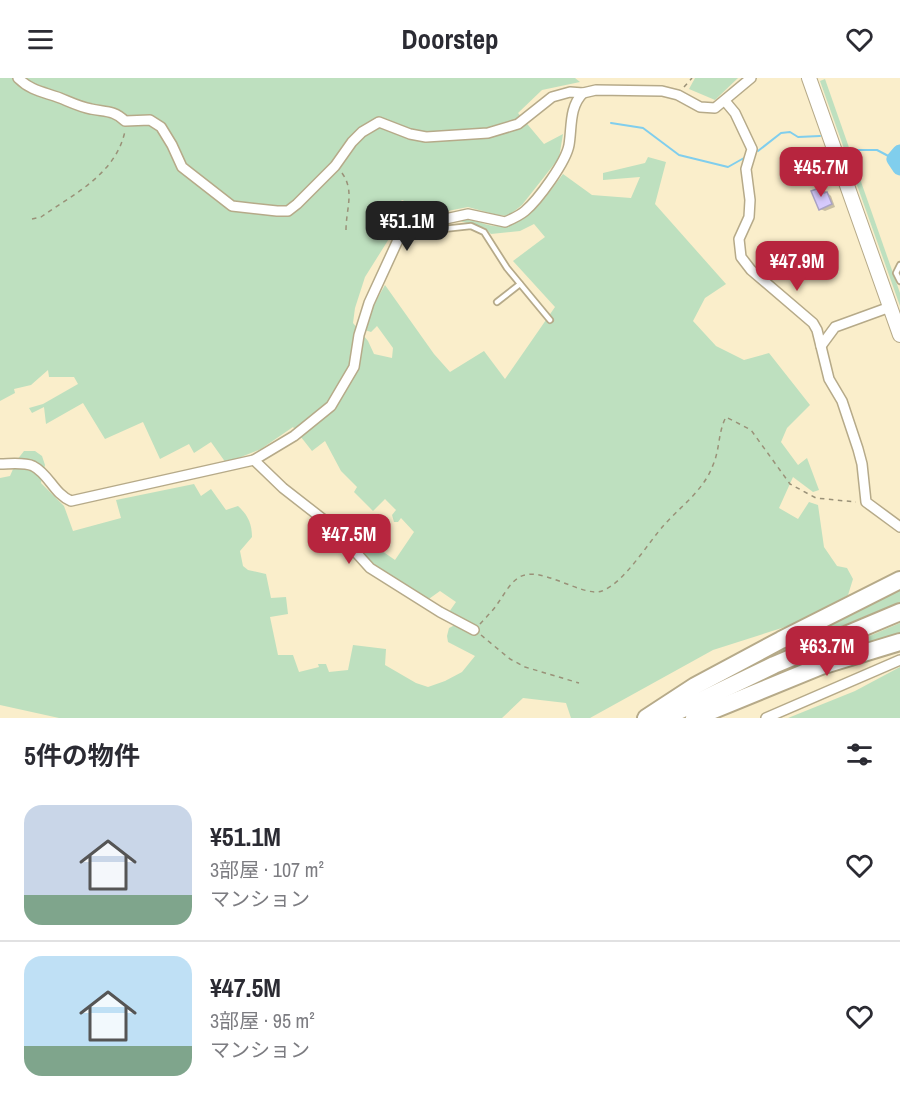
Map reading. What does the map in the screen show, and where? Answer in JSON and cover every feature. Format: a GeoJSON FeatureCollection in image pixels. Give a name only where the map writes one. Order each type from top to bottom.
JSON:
{"type":"FeatureCollection","features":[{"type":"Feature","properties":{"kind":"highway"},"geometry":{"type":"LineString","coordinates":[[646,718],[695,686],[900,580]]}},
{"type":"Feature","properties":{"kind":"highway"},"geometry":{"type":"LineString","coordinates":[[664,718],[774,665],[900,613]]}},
{"type":"Feature","properties":{"kind":"highway"},"geometry":{"type":"LineString","coordinates":[[694,718],[821,666],[900,642]]}},
{"type":"Feature","properties":{"kind":"main road"},"geometry":{"type":"LineString","coordinates":[[809,78],[890,307],[899,326]]}},
{"type":"Feature","properties":{"kind":"street"},"geometry":{"type":"LineString","coordinates":[[18,78],[33,90],[80,107],[118,114],[125,121],[150,120],[161,127],[182,167],[232,206],[277,211],[288,211],[335,166],[362,132],[379,122],[410,134],[426,137],[488,133],[518,123],[552,97],[570,92],[583,93],[596,90],[662,91],[678,94],[708,109],[716,108],[726,101],[750,78]]}},
{"type":"Feature","properties":{"kind":"street"},"geometry":{"type":"LineString","coordinates":[[639,78],[643,89]]}},
{"type":"Feature","properties":{"kind":"street"},"geometry":{"type":"LineString","coordinates":[[0,464],[31,465],[63,497],[71,501],[254,460],[294,436],[331,406],[354,367],[358,335],[369,303],[398,240],[418,225],[468,214],[505,222],[527,210],[563,162],[568,147],[572,112],[578,97],[583,93]]}},
{"type":"Feature","properties":{"kind":"street"},"geometry":{"type":"LineString","coordinates":[[726,101],[743,127],[752,149],[746,169],[750,200],[749,217],[739,239],[741,257],[751,270],[813,323],[817,330],[829,379],[842,401],[858,449],[866,502],[900,527]]}},
{"type":"Feature","properties":{"kind":"street"},"geometry":{"type":"LineString","coordinates":[[821,346],[835,327],[890,307]]}},
{"type":"Feature","properties":{"kind":"street"},"geometry":{"type":"LineString","coordinates":[[254,460],[283,488],[333,527],[370,568],[440,612],[474,630]]}},
{"type":"Feature","properties":{"kind":"street"},"geometry":{"type":"LineString","coordinates":[[766,718],[900,660]]}},
{"type":"Feature","properties":{"kind":"lane"},"geometry":{"type":"LineString","coordinates":[[418,225],[425,231],[471,226],[484,232],[520,284],[550,320]]}},
{"type":"Feature","properties":{"kind":"lane"},"geometry":{"type":"LineString","coordinates":[[900,265],[896,273],[900,281]]}},
{"type":"Feature","properties":{"kind":"lane"},"geometry":{"type":"LineString","coordinates":[[496,302],[520,284]]}},
{"type":"Feature","properties":{"kind":"path"},"geometry":{"type":"LineString","coordinates":[[678,94],[692,78]]}},
{"type":"Feature","properties":{"kind":"path"},"geometry":{"type":"LineString","coordinates":[[32,219],[41,217],[109,167],[125,133],[125,121]]}},
{"type":"Feature","properties":{"kind":"path"},"geometry":{"type":"LineString","coordinates":[[335,166],[348,183],[350,206],[346,230]]}},
{"type":"Feature","properties":{"kind":"path"},"geometry":{"type":"LineString","coordinates":[[579,683],[525,667],[510,659],[474,630],[519,577],[530,574],[551,578],[594,592],[602,591],[617,580],[705,480],[714,465],[720,428],[726,417],[751,430],[790,484],[816,498],[866,502]]}},
{"type":"Feature","properties":{"kind":"green space"},"geometry":{"type":"Polygon","coordinates":[[[0,78],[575,78],[580,82],[542,90],[518,113],[544,144],[563,134],[559,158],[522,205],[508,216],[468,207],[432,214],[402,200],[394,211],[402,218],[365,277],[355,308],[353,323],[368,341],[374,354],[392,358],[393,348],[377,326],[371,332],[365,330],[373,306],[385,285],[434,354],[450,372],[484,351],[505,379],[555,307],[513,261],[545,237],[534,224],[520,231],[491,234],[485,228],[456,220],[471,220],[494,226],[516,223],[542,202],[563,174],[592,195],[631,198],[640,177],[603,180],[603,173],[645,163],[648,157],[666,162],[655,204],[726,284],[705,298],[693,321],[716,346],[744,360],[769,353],[810,405],[787,428],[781,442],[798,465],[807,458],[819,490],[813,492],[793,477],[779,508],[798,519],[809,502],[818,505],[824,547],[837,566],[847,568],[853,579],[848,595],[807,620],[713,650],[590,718],[571,718],[566,703],[523,698],[502,718],[59,718],[0,705],[0,478],[10,476],[24,451],[35,451],[42,456],[45,465],[41,483],[64,506],[73,531],[121,518],[116,500],[194,484],[201,496],[211,489],[226,510],[238,506],[249,520],[252,532],[252,537],[240,551],[243,566],[248,570],[266,574],[271,598],[286,597],[288,614],[270,617],[278,655],[293,655],[299,672],[319,667],[318,664],[326,664],[329,672],[348,670],[353,645],[386,649],[385,665],[416,683],[428,687],[462,672],[475,656],[448,642],[449,628],[455,625],[449,612],[456,602],[440,591],[426,601],[383,573],[349,540],[356,533],[395,560],[414,532],[401,518],[398,522],[394,522],[392,515],[396,510],[385,499],[373,511],[354,492],[357,487],[341,471],[325,441],[312,451],[293,427],[261,449],[226,463],[211,442],[194,453],[189,444],[160,459],[143,422],[105,439],[83,403],[46,424],[44,407],[32,413],[29,408],[43,404],[78,384],[74,377],[49,377],[48,370],[31,385],[14,389],[15,393],[0,401],[0,78]]]}},
{"type":"Feature","properties":{"kind":"green space"},"geometry":{"type":"Polygon","coordinates":[[[695,78],[738,78],[715,100],[689,89],[695,78]]]}},
{"type":"Feature","properties":{"kind":"green space"},"geometry":{"type":"Polygon","coordinates":[[[825,79],[900,293],[900,306],[820,81],[825,79]]]}},
{"type":"Feature","properties":{"kind":"green space"},"geometry":{"type":"Polygon","coordinates":[[[900,588],[900,602],[793,646],[694,695],[698,688],[900,588]]]}},
{"type":"Feature","properties":{"kind":"green space"},"geometry":{"type":"Polygon","coordinates":[[[900,623],[900,639],[710,704],[900,623]]]}},
{"type":"Feature","properties":{"kind":"green space"},"geometry":{"type":"Polygon","coordinates":[[[900,667],[900,718],[788,718],[855,691],[900,667]]]}},
{"type":"Feature","properties":{"kind":"building"},"geometry":{"type":"Polygon","coordinates":[[[822,187],[832,204],[819,210],[811,191],[822,187]]]}},
{"type":"Feature","properties":{"kind":"waterway"},"geometry":{"type":"LineString","coordinates":[[611,123],[643,128],[679,155],[728,167],[744,158]]}},
{"type":"Feature","properties":{"kind":"waterway"},"geometry":{"type":"LineString","coordinates":[[758,151],[781,133],[790,132],[798,137],[820,136]]}},
{"type":"Feature","properties":{"kind":"waterway"},"geometry":{"type":"LineString","coordinates":[[853,150],[877,150],[894,159]]}},
{"type":"Feature","properties":{"kind":"waterway"},"geometry":{"type":"LineString","coordinates":[[900,152],[894,159],[900,168]]}}]}
